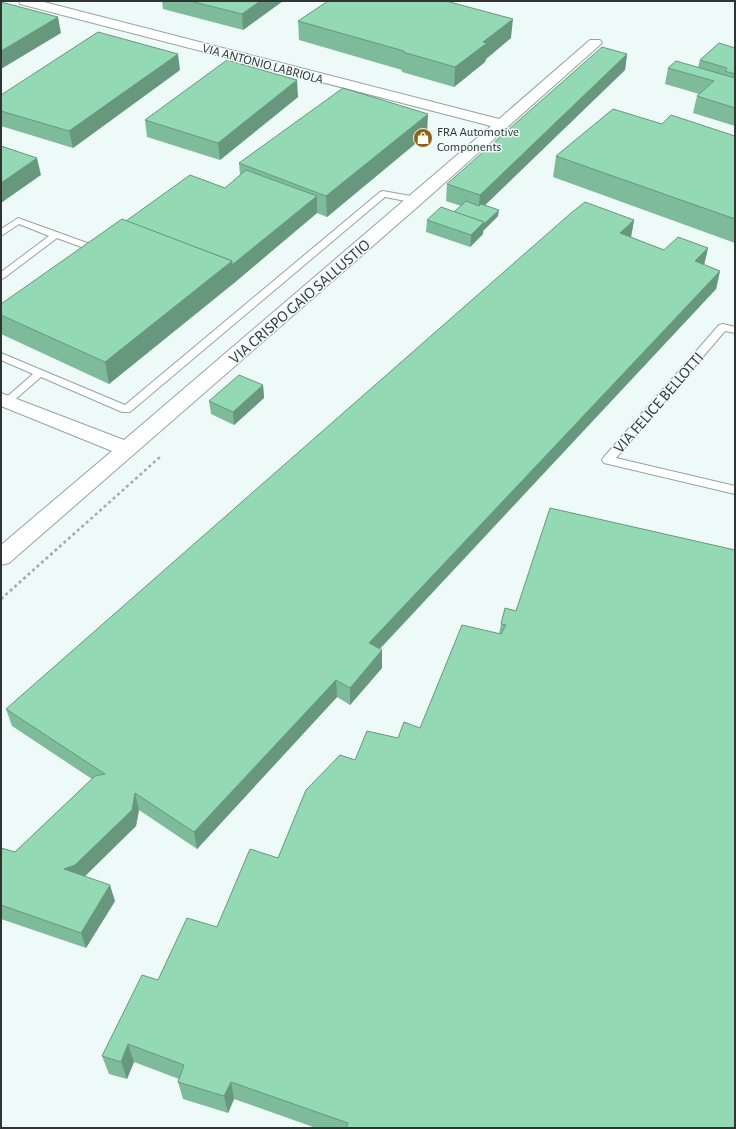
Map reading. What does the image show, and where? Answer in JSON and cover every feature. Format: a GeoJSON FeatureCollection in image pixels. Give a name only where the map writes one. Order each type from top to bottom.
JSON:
{"type":"FeatureCollection","features":[{"type":"Feature","properties":{"kind":"street","name":"VIA ANTONIO LABRIOLA"},"geometry":{"type":"LineString","coordinates":[[25,1],[501,124]]}},
{"type":"Feature","properties":{"kind":"street","name":"VIA CRISPO GAIO SALLUSTIO"},"geometry":{"type":"LineString","coordinates":[[1,557],[416,200],[595,43]]}},
{"type":"Feature","properties":{"kind":"street"},"geometry":{"type":"LineString","coordinates":[[4,400],[127,450]]}},
{"type":"Feature","properties":{"kind":"lane"},"geometry":{"type":"LineString","coordinates":[[1,356],[126,410],[383,194],[416,200]]}},
{"type":"Feature","properties":{"kind":"lane"},"geometry":{"type":"LineString","coordinates":[[1,233],[18,221],[98,250],[85,259]]}},
{"type":"Feature","properties":{"kind":"lane"},"geometry":{"type":"LineString","coordinates":[[1,276],[56,235]]}},
{"type":"Feature","properties":{"kind":"lane","name":"VIA FELICE BELLOTTI"},"geometry":{"type":"LineString","coordinates":[[735,330],[723,328],[608,460],[735,490]]}},
{"type":"Feature","properties":{"kind":"lane"},"geometry":{"type":"LineString","coordinates":[[4,400],[40,373]]}},
{"type":"Feature","properties":{"kind":"building"},"geometry":{"type":"Polygon","coordinates":[[[190,1],[260,1],[242,14],[190,1]]]}},
{"type":"Feature","properties":{"kind":"building"},"geometry":{"type":"Polygon","coordinates":[[[328,1],[446,1],[513,19],[483,42],[487,43],[455,67],[298,21],[328,1]]]}},
{"type":"Feature","properties":{"kind":"building"},"geometry":{"type":"Polygon","coordinates":[[[1,2],[58,17],[1,51],[1,2]]]}},
{"type":"Feature","properties":{"kind":"building"},"geometry":{"type":"Polygon","coordinates":[[[98,32],[178,54],[69,131],[1,111],[1,95],[98,32]]]}},
{"type":"Feature","properties":{"kind":"building"},"geometry":{"type":"Polygon","coordinates":[[[719,43],[735,48],[735,74],[725,71],[727,68],[700,60],[719,43]]]}},
{"type":"Feature","properties":{"kind":"building"},"geometry":{"type":"Polygon","coordinates":[[[602,47],[627,54],[480,195],[447,184],[602,47]]]}},
{"type":"Feature","properties":{"kind":"building"},"geometry":{"type":"Polygon","coordinates":[[[227,60],[297,80],[218,143],[145,120],[227,60]]]}},
{"type":"Feature","properties":{"kind":"building"},"geometry":{"type":"Polygon","coordinates":[[[676,61],[735,78],[735,108],[697,96],[714,81],[668,68],[676,61]]]}},
{"type":"Feature","properties":{"kind":"building"},"geometry":{"type":"Polygon","coordinates":[[[343,88],[428,114],[326,196],[239,163],[343,88]]]}},
{"type":"Feature","properties":{"kind":"building"},"geometry":{"type":"Polygon","coordinates":[[[613,109],[662,124],[671,115],[735,136],[735,219],[556,156],[613,109]]]}},
{"type":"Feature","properties":{"kind":"building"},"geometry":{"type":"Polygon","coordinates":[[[1,146],[37,158],[1,183],[1,146]]]}},
{"type":"Feature","properties":{"kind":"building"},"geometry":{"type":"Polygon","coordinates":[[[246,170],[317,196],[232,265],[232,261],[126,221],[190,175],[225,188],[246,170]]]}},
{"type":"Feature","properties":{"kind":"building"},"geometry":{"type":"Polygon","coordinates":[[[466,201],[479,206],[481,204],[499,210],[484,224],[484,222],[454,212],[466,201]]]}},
{"type":"Feature","properties":{"kind":"building"},"geometry":{"type":"Polygon","coordinates":[[[585,202],[634,220],[620,233],[664,250],[678,237],[708,248],[695,261],[720,271],[369,643],[382,650],[350,688],[336,680],[194,832],[135,793],[132,810],[75,865],[64,869],[110,885],[81,933],[1,905],[1,848],[15,852],[95,776],[105,774],[6,709],[585,202]]]}},
{"type":"Feature","properties":{"kind":"building"},"geometry":{"type":"Polygon","coordinates":[[[441,207],[484,222],[471,235],[427,220],[441,207]]]}},
{"type":"Feature","properties":{"kind":"building"},"geometry":{"type":"Polygon","coordinates":[[[122,219],[232,261],[105,362],[1,315],[1,304],[122,219]]]}},
{"type":"Feature","properties":{"kind":"building"},"geometry":{"type":"Polygon","coordinates":[[[239,375],[263,385],[233,412],[209,401],[239,375]]]}},
{"type":"Feature","properties":{"kind":"building"},"geometry":{"type":"Polygon","coordinates":[[[550,508],[735,550],[735,1128],[346,1128],[348,1123],[231,1082],[224,1096],[178,1082],[184,1065],[128,1044],[121,1062],[102,1056],[142,975],[158,980],[187,918],[217,927],[250,849],[278,858],[306,790],[340,755],[355,760],[367,731],[398,738],[404,722],[420,728],[462,625],[501,634],[506,625],[501,624],[505,608],[516,611],[550,508]]]}},
{"type":"Feature","properties":{"kind":"place","name":"FRA Automotive Components"},"geometry":{"type":"Point","coordinates":[423,138]}}]}
